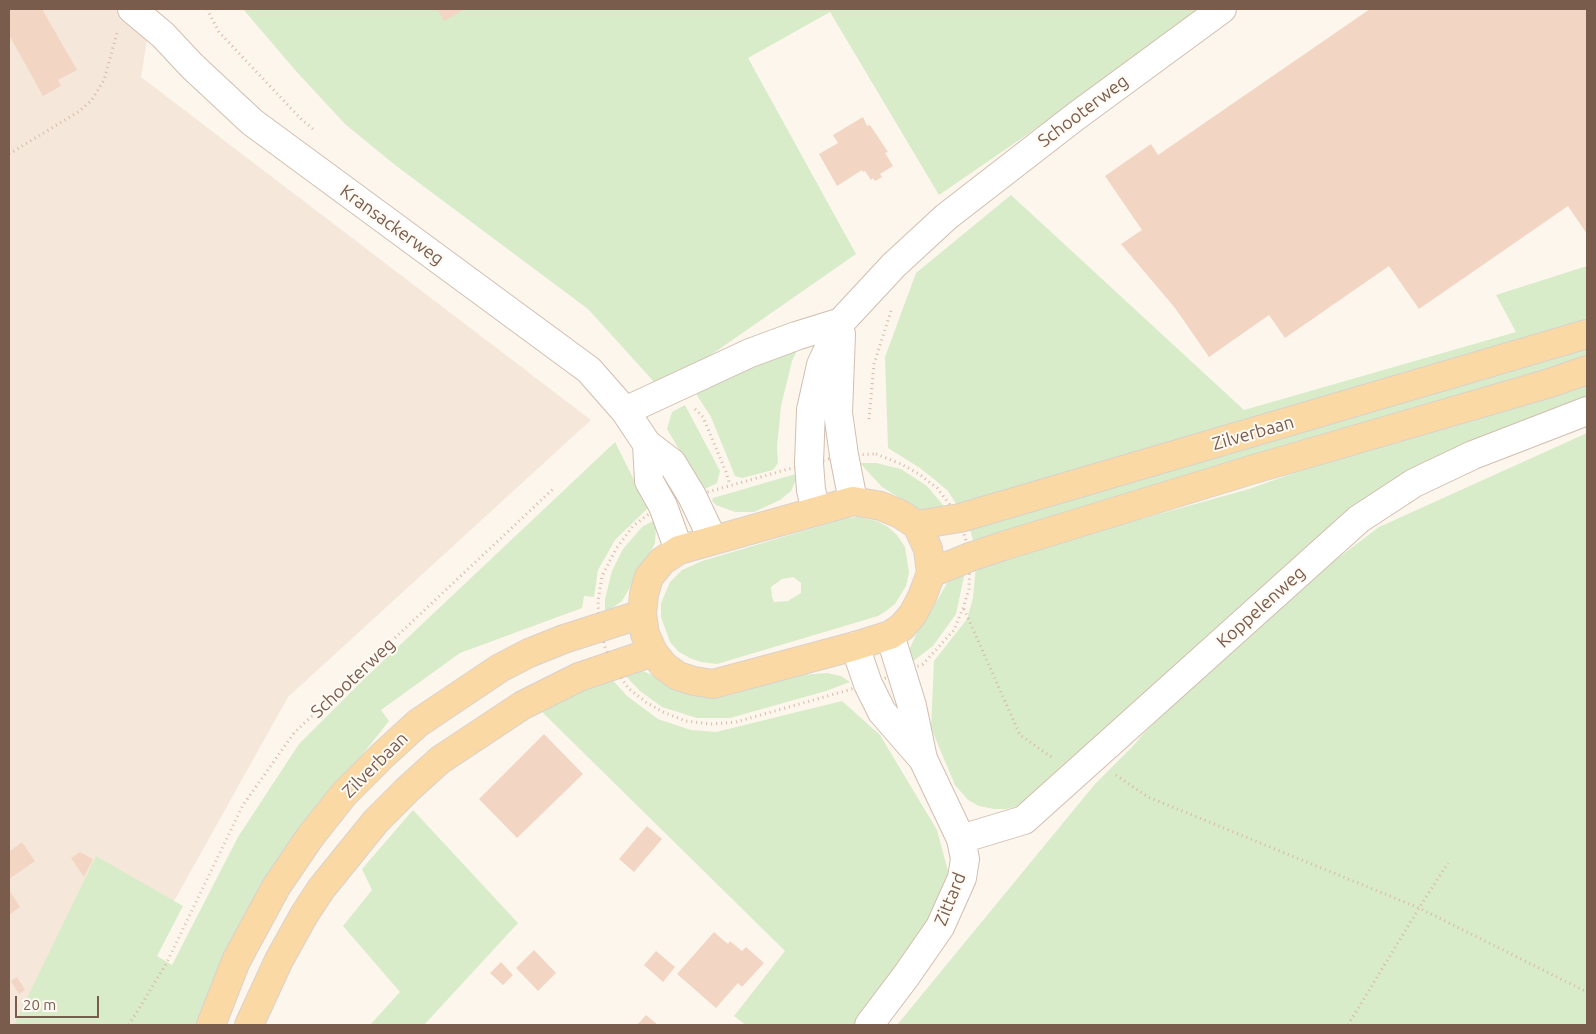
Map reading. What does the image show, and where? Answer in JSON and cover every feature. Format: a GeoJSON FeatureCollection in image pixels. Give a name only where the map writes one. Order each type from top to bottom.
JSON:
{"type":"FeatureCollection","features":[{"type":"Feature","properties":{"kind":"main road","name":"Zilverbaan"},"geometry":{"type":"LineString","coordinates":[[918,525],[968,516],[1587,334]]}},
{"type":"Feature","properties":{"kind":"main road","name":"Zilverbaan"},"geometry":{"type":"LineString","coordinates":[[931,573],[1003,546],[1251,470],[1550,383],[1587,370]]}},
{"type":"Feature","properties":{"kind":"main road"},"geometry":{"type":"LineString","coordinates":[[854,501],[881,506],[900,514],[918,525],[928,549],[931,573],[913,614],[902,627],[890,635],[855,646],[713,684],[678,676],[664,666],[653,652],[645,634],[642,614],[644,594],[649,576],[662,561],[679,550],[854,501]]}},
{"type":"Feature","properties":{"kind":"main road","name":"Zilverbaan"},"geometry":{"type":"LineString","coordinates":[[211,1025],[236,961],[276,887],[310,837],[344,794],[382,756],[418,723],[461,692],[500,668],[564,638],[642,614]]}},
{"type":"Feature","properties":{"kind":"main road"},"geometry":{"type":"LineString","coordinates":[[249,1025],[279,960],[304,915],[376,821],[408,789],[440,760],[523,705],[579,677],[653,652]]}},
{"type":"Feature","properties":{"kind":"street","name":"Schooterweg"},"geometry":{"type":"LineString","coordinates":[[816,511],[811,490],[809,463],[812,410],[821,365],[841,322],[894,265],[946,217],[1075,117],[1222,9]]}},
{"type":"Feature","properties":{"kind":"street","name":"Kransackerweg"},"geometry":{"type":"LineString","coordinates":[[125,18],[163,35],[192,66],[252,122],[589,370],[625,411],[647,444],[672,463],[692,496],[713,540]]}},
{"type":"Feature","properties":{"kind":"street"},"geometry":{"type":"LineString","coordinates":[[625,411],[750,353],[841,322],[838,413],[844,455],[854,501]]}},
{"type":"Feature","properties":{"kind":"street","name":"Koppelenweg"},"geometry":{"type":"LineString","coordinates":[[961,839],[1024,820],[1359,520],[1414,483],[1473,455],[1587,411]]}},
{"type":"Feature","properties":{"kind":"street"},"geometry":{"type":"LineString","coordinates":[[647,444],[649,481],[663,506],[679,550]]}},
{"type":"Feature","properties":{"kind":"street","name":"Zittard"},"geometry":{"type":"LineString","coordinates":[[868,1025],[940,927],[962,878],[965,859],[961,839],[923,759],[912,706],[890,635]]}},
{"type":"Feature","properties":{"kind":"street","name":"Zittard"},"geometry":{"type":"LineString","coordinates":[[855,646],[868,684],[882,712],[923,759]]}},
{"type":"Feature","properties":{"kind":"path"},"geometry":{"type":"LineString","coordinates":[[9,154],[78,112],[91,101],[104,80],[125,18]]}},
{"type":"Feature","properties":{"kind":"path"},"geometry":{"type":"LineString","coordinates":[[869,421],[874,364],[891,310]]}},
{"type":"Feature","properties":{"kind":"path"},"geometry":{"type":"LineString","coordinates":[[692,406],[704,418],[730,485]]}},
{"type":"Feature","properties":{"kind":"path"},"geometry":{"type":"LineString","coordinates":[[873,446],[876,454]]}},
{"type":"Feature","properties":{"kind":"path"},"geometry":{"type":"LineString","coordinates":[[663,506],[785,470]]}},
{"type":"Feature","properties":{"kind":"path","name":"Schooterweg"},"geometry":{"type":"LineString","coordinates":[[129,1025],[166,964],[243,805],[294,733],[553,489]]}},
{"type":"Feature","properties":{"kind":"path"},"geometry":{"type":"LineString","coordinates":[[963,608],[1020,735],[1076,774],[1110,771],[1148,797],[1419,908],[1587,992]]}},
{"type":"Feature","properties":{"kind":"path"},"geometry":{"type":"LineString","coordinates":[[1348,1025],[1448,863]]}},
{"type":"Feature","properties":{"kind":"shaded area"},"geometry":{"type":"Polygon","coordinates":[[[9,9],[152,9],[141,77],[591,420],[288,697],[149,946],[137,1025],[9,1025],[9,9]]]}},
{"type":"Feature","properties":{"kind":"green space"},"geometry":{"type":"Polygon","coordinates":[[[243,9],[1210,9],[939,195],[830,12],[748,58],[856,254],[672,382],[655,383],[588,309],[395,165],[345,124],[295,70],[243,9]]]}},
{"type":"Feature","properties":{"kind":"green space"},"geometry":{"type":"Polygon","coordinates":[[[1011,195],[1244,410],[1516,332],[1496,295],[1587,266],[1587,327],[960,510],[948,491],[920,468],[888,448],[885,357],[916,273],[1011,195]]]}},
{"type":"Feature","properties":{"kind":"green space"},"geometry":{"type":"Polygon","coordinates":[[[809,325],[792,361],[781,406],[777,447],[778,463],[773,470],[742,478],[735,476],[711,417],[691,386],[809,325]]]}},
{"type":"Feature","properties":{"kind":"green space"},"geometry":{"type":"Polygon","coordinates":[[[1587,343],[1587,363],[974,544],[969,526],[1587,343]]]}},
{"type":"Feature","properties":{"kind":"green space"},"geometry":{"type":"Polygon","coordinates":[[[1587,379],[1587,405],[1437,465],[1031,799],[1015,807],[994,809],[979,806],[968,800],[955,785],[931,728],[934,661],[967,619],[973,598],[976,565],[1249,489],[1397,436],[1587,379]]]}},
{"type":"Feature","properties":{"kind":"green space"},"geometry":{"type":"Polygon","coordinates":[[[685,405],[720,471],[717,483],[703,490],[667,429],[672,412],[685,405]]]}},
{"type":"Feature","properties":{"kind":"green space"},"geometry":{"type":"Polygon","coordinates":[[[1587,433],[1587,1025],[897,1025],[1095,784],[1190,689],[1334,561],[1379,527],[1587,433]]]}},
{"type":"Feature","properties":{"kind":"green space"},"geometry":{"type":"Polygon","coordinates":[[[615,442],[648,508],[615,540],[598,570],[594,597],[584,596],[582,608],[460,653],[381,710],[389,721],[327,799],[203,1025],[14,1025],[96,856],[183,906],[157,956],[172,965],[238,837],[299,744],[365,678],[615,442]]]}},
{"type":"Feature","properties":{"kind":"green space"},"geometry":{"type":"Polygon","coordinates":[[[860,463],[876,463],[901,469],[927,486],[949,512],[922,510],[909,504],[882,487],[860,463]]]}},
{"type":"Feature","properties":{"kind":"green space"},"geometry":{"type":"Polygon","coordinates":[[[799,473],[791,491],[780,500],[754,512],[735,512],[716,505],[712,501],[713,498],[799,473]]]}},
{"type":"Feature","properties":{"kind":"green space"},"geometry":{"type":"Polygon","coordinates":[[[857,517],[877,521],[897,535],[905,547],[909,573],[906,586],[895,604],[886,611],[878,616],[717,664],[701,662],[690,658],[679,652],[670,642],[661,617],[661,603],[670,582],[682,570],[702,561],[847,518],[857,517]],[[793,577],[782,579],[771,587],[774,602],[788,601],[801,593],[801,583],[793,577]]]}},
{"type":"Feature","properties":{"kind":"green space"},"geometry":{"type":"Polygon","coordinates":[[[653,521],[656,526],[655,543],[651,551],[622,601],[605,613],[605,599],[612,571],[623,549],[642,527],[653,521]]]}},
{"type":"Feature","properties":{"kind":"green space"},"geometry":{"type":"Polygon","coordinates":[[[965,572],[956,614],[933,646],[912,662],[909,650],[920,626],[929,615],[947,583],[965,572]]]}},
{"type":"Feature","properties":{"kind":"green space"},"geometry":{"type":"Polygon","coordinates":[[[621,671],[643,671],[695,694],[726,696],[800,675],[827,673],[841,676],[850,682],[826,691],[730,718],[697,718],[662,707],[640,691],[621,671]]]}},
{"type":"Feature","properties":{"kind":"green space"},"geometry":{"type":"Polygon","coordinates":[[[610,677],[627,696],[658,719],[691,730],[716,732],[842,701],[880,735],[937,830],[948,871],[940,919],[859,1025],[746,1025],[734,1016],[785,951],[538,708],[610,677]]]}},
{"type":"Feature","properties":{"kind":"green space"},"geometry":{"type":"Polygon","coordinates":[[[413,810],[518,923],[424,1025],[370,1025],[400,992],[343,926],[372,890],[362,869],[413,810]]]}},
{"type":"Feature","properties":{"kind":"building"},"geometry":{"type":"Polygon","coordinates":[[[9,9],[42,9],[77,70],[58,80],[61,86],[43,96],[9,35],[9,9]]]}},
{"type":"Feature","properties":{"kind":"building"},"geometry":{"type":"Polygon","coordinates":[[[437,9],[465,9],[444,21],[437,9]]]}},
{"type":"Feature","properties":{"kind":"building"},"geometry":{"type":"Polygon","coordinates":[[[1370,9],[1587,9],[1587,234],[1568,206],[1419,309],[1389,266],[1285,338],[1269,315],[1209,357],[1175,308],[1121,244],[1142,230],[1105,176],[1151,144],[1158,155],[1370,9]]]}},
{"type":"Feature","properties":{"kind":"building"},"geometry":{"type":"Polygon","coordinates":[[[863,117],[867,126],[870,125],[888,152],[885,153],[893,166],[880,174],[882,177],[875,181],[873,178],[871,180],[865,171],[863,172],[862,170],[837,186],[819,154],[838,143],[833,135],[863,117]]]}},
{"type":"Feature","properties":{"kind":"building"},"geometry":{"type":"Polygon","coordinates":[[[544,734],[583,774],[517,838],[479,799],[544,734]]]}},
{"type":"Feature","properties":{"kind":"building"},"geometry":{"type":"Polygon","coordinates":[[[647,826],[662,839],[634,872],[619,859],[647,826]]]}},
{"type":"Feature","properties":{"kind":"building"},"geometry":{"type":"Polygon","coordinates":[[[22,842],[35,861],[9,879],[9,852],[22,842]]]}},
{"type":"Feature","properties":{"kind":"building"},"geometry":{"type":"Polygon","coordinates":[[[80,852],[93,859],[84,877],[71,858],[80,852]]]}},
{"type":"Feature","properties":{"kind":"building"},"geometry":{"type":"Polygon","coordinates":[[[9,890],[20,907],[9,915],[9,890]]]}},
{"type":"Feature","properties":{"kind":"building"},"geometry":{"type":"Polygon","coordinates":[[[714,932],[728,944],[730,941],[742,951],[746,947],[764,963],[742,987],[738,983],[716,1008],[677,974],[714,932]]]}},
{"type":"Feature","properties":{"kind":"building"},"geometry":{"type":"Polygon","coordinates":[[[534,950],[556,973],[538,991],[516,968],[534,950]]]}},
{"type":"Feature","properties":{"kind":"building"},"geometry":{"type":"Polygon","coordinates":[[[656,951],[675,967],[663,982],[644,965],[656,951]]]}},
{"type":"Feature","properties":{"kind":"building"},"geometry":{"type":"Polygon","coordinates":[[[501,962],[513,975],[503,985],[490,973],[501,962]]]}},
{"type":"Feature","properties":{"kind":"building"},"geometry":{"type":"Polygon","coordinates":[[[17,977],[25,990],[19,994],[11,981],[17,977]]]}},
{"type":"Feature","properties":{"kind":"building"},"geometry":{"type":"Polygon","coordinates":[[[646,1015],[658,1025],[637,1025],[646,1015]]]}}]}
